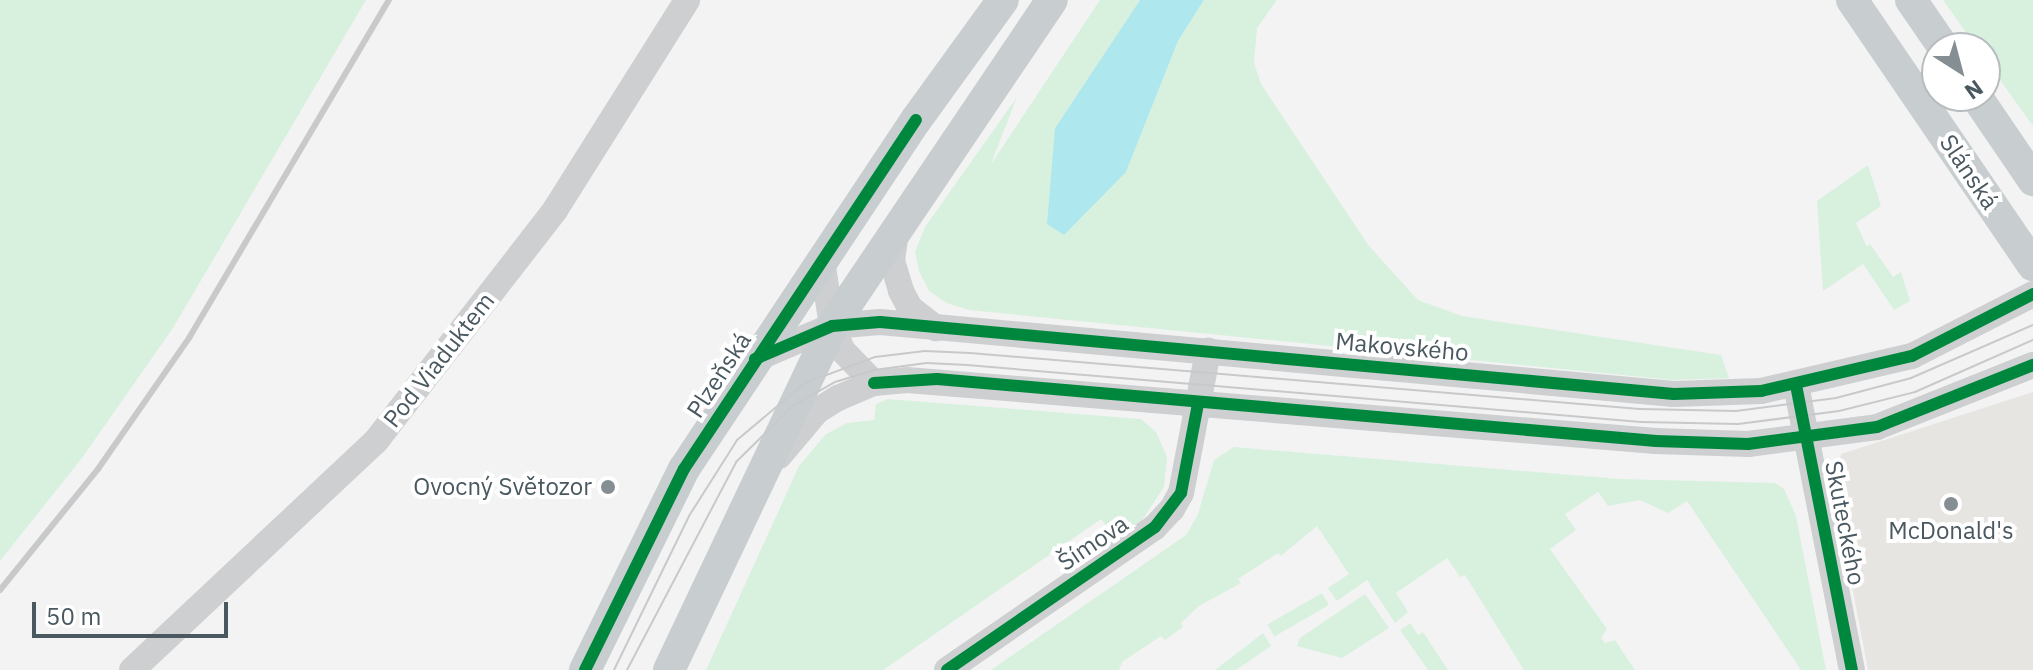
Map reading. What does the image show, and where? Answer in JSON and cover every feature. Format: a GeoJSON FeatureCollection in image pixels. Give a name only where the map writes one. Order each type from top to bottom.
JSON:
{"type":"FeatureCollection","features":[{"type":"Feature","properties":{"kind":"main road","name":"Plzeňská"},"geometry":{"type":"LineString","coordinates":[[585,670],[684,469],[822,260],[1003,0]]}},
{"type":"Feature","properties":{"kind":"main road"},"geometry":{"type":"LineString","coordinates":[[669,670],[832,326],[1052,0]]}},
{"type":"Feature","properties":{"kind":"main road","name":"Slánská"},"geometry":{"type":"LineString","coordinates":[[1852,0],[2033,265]]}},
{"type":"Feature","properties":{"kind":"main road"},"geometry":{"type":"LineString","coordinates":[[1911,0],[1933,32]]}},
{"type":"Feature","properties":{"kind":"main road","name":"Slánská"},"geometry":{"type":"LineString","coordinates":[[1987,112],[2033,179]]}},
{"type":"Feature","properties":{"kind":"street","name":"Pod Viaduktem"},"geometry":{"type":"LineString","coordinates":[[132,670],[376,441],[555,210],[687,0]]}},
{"type":"Feature","properties":{"kind":"street"},"geometry":{"type":"LineString","coordinates":[[896,227],[892,261],[901,291],[910,308],[936,328]]}},
{"type":"Feature","properties":{"kind":"street"},"geometry":{"type":"LineString","coordinates":[[822,260],[832,326],[842,350],[874,383]]}},
{"type":"Feature","properties":{"kind":"street","name":"Makovského"},"geometry":{"type":"LineString","coordinates":[[755,359],[832,326],[880,322],[1674,394],[1796,385],[1912,356],[2033,294]]}},
{"type":"Feature","properties":{"kind":"street","name":"Šímova"},"geometry":{"type":"LineString","coordinates":[[947,670],[1155,527],[1181,493],[1208,351]]}},
{"type":"Feature","properties":{"kind":"street"},"geometry":{"type":"LineString","coordinates":[[753,492],[817,411],[874,383],[937,379],[1198,404],[1656,441],[1806,440],[1892,422],[2033,365]]}},
{"type":"Feature","properties":{"kind":"street","name":"Skuteckého"},"geometry":{"type":"LineString","coordinates":[[1796,385],[1852,670]]}},
{"type":"Feature","properties":{"kind":"shaded area"},"geometry":{"type":"Polygon","coordinates":[[[2033,392],[2033,670],[1868,670],[1834,492],[1841,454],[2033,392]]]}},
{"type":"Feature","properties":{"kind":"green space"},"geometry":{"type":"Polygon","coordinates":[[[0,0],[366,0],[173,328],[82,458],[0,561],[0,0]]]}},
{"type":"Feature","properties":{"kind":"green space"},"geometry":{"type":"Polygon","coordinates":[[[1100,0],[1140,0],[1055,128],[1126,172],[1178,41],[1204,0],[1277,0],[1257,28],[1254,63],[1261,84],[1369,246],[1418,300],[1462,316],[1721,355],[1729,378],[1673,380],[969,310],[947,303],[929,291],[919,271],[915,252],[925,227],[1017,97],[991,164],[1100,0]]]}},
{"type":"Feature","properties":{"kind":"green space"},"geometry":{"type":"Polygon","coordinates":[[[1943,0],[2033,0],[2033,126],[2001,81],[2001,32],[1966,32],[1943,0]]]}},
{"type":"Feature","properties":{"kind":"green space"},"geometry":{"type":"Polygon","coordinates":[[[1868,165],[1881,206],[1856,223],[1867,247],[1870,244],[1893,277],[1901,272],[1910,301],[1894,310],[1863,264],[1823,291],[1817,201],[1868,165]]]}},
{"type":"Feature","properties":{"kind":"green space"},"geometry":{"type":"Polygon","coordinates":[[[888,399],[1141,419],[1156,432],[1167,457],[1164,487],[1143,519],[1115,537],[1101,519],[883,670],[706,670],[799,466],[826,434],[847,423],[874,420],[876,404],[888,399]]]}},
{"type":"Feature","properties":{"kind":"green space"},"geometry":{"type":"Polygon","coordinates":[[[1234,447],[1620,479],[1775,483],[1784,489],[1796,516],[1826,670],[1801,670],[1687,501],[1668,513],[1640,500],[1608,506],[1598,492],[1565,514],[1576,530],[1550,549],[1607,629],[1601,638],[1605,643],[1615,640],[1635,670],[1524,670],[1465,575],[1460,577],[1447,558],[1396,593],[1408,612],[1395,623],[1367,580],[1337,601],[1328,588],[1349,574],[1317,526],[1281,556],[1278,553],[1238,579],[1241,583],[1199,606],[1181,623],[1183,627],[1165,640],[1161,636],[1122,662],[1119,670],[991,670],[1186,535],[1198,514],[1214,460],[1234,447]]]}},
{"type":"Feature","properties":{"kind":"green space"},"geometry":{"type":"Polygon","coordinates":[[[1322,593],[1329,605],[1274,637],[1267,624],[1322,593]]]}},
{"type":"Feature","properties":{"kind":"green space"},"geometry":{"type":"Polygon","coordinates":[[[1365,594],[1389,628],[1342,658],[1297,646],[1300,638],[1365,594]]]}},
{"type":"Feature","properties":{"kind":"green space"},"geometry":{"type":"Polygon","coordinates":[[[1410,623],[1418,635],[1423,632],[1448,670],[1428,670],[1400,630],[1410,623]]]}},
{"type":"Feature","properties":{"kind":"green space"},"geometry":{"type":"Polygon","coordinates":[[[1263,633],[1271,646],[1236,670],[1215,670],[1263,633]]]}},
{"type":"Feature","properties":{"kind":"water"},"geometry":{"type":"Polygon","coordinates":[[[1140,0],[1204,0],[1178,41],[1126,172],[1064,235],[1047,224],[1055,128],[1140,0]]]}},
{"type":"Feature","properties":{"kind":"tram line"},"geometry":{"type":"LineString","coordinates":[[614,670],[689,516],[737,440],[805,383],[875,357],[925,351],[970,353],[1640,409],[1736,411],[1836,398],[1911,378],[2033,325]]}},
{"type":"Feature","properties":{"kind":"tram line"},"geometry":{"type":"LineString","coordinates":[[627,670],[736,462],[793,406],[835,382],[874,370],[927,363],[967,365],[1641,422],[1738,424],[1839,411],[1915,392],[2033,340]]}},
{"type":"Feature","properties":{"kind":"railway"},"geometry":{"type":"LineString","coordinates":[[0,590],[98,469],[189,338],[389,0]]}},
{"type":"Feature","properties":{"kind":"cycle path"},"geometry":{"type":"LineString","coordinates":[[585,670],[684,469],[916,120]]}},
{"type":"Feature","properties":{"kind":"cycle path"},"geometry":{"type":"LineString","coordinates":[[755,359],[832,326],[880,322],[1674,394],[1761,391],[1912,356],[2033,294]]}},
{"type":"Feature","properties":{"kind":"cycle path"},"geometry":{"type":"LineString","coordinates":[[874,383],[937,379],[1656,441],[1748,444],[1877,427],[2033,365]]}},
{"type":"Feature","properties":{"kind":"cycle path"},"geometry":{"type":"LineString","coordinates":[[1796,385],[1852,670]]}},
{"type":"Feature","properties":{"kind":"cycle path"},"geometry":{"type":"LineString","coordinates":[[947,670],[1155,527],[1181,493],[1198,404]]}},
{"type":"Feature","properties":{"kind":"place","name":"Ovocný Světozor"},"geometry":{"type":"Point","coordinates":[608,487]}},
{"type":"Feature","properties":{"kind":"place","name":"McDonald's"},"geometry":{"type":"Point","coordinates":[1951,504]}}]}
